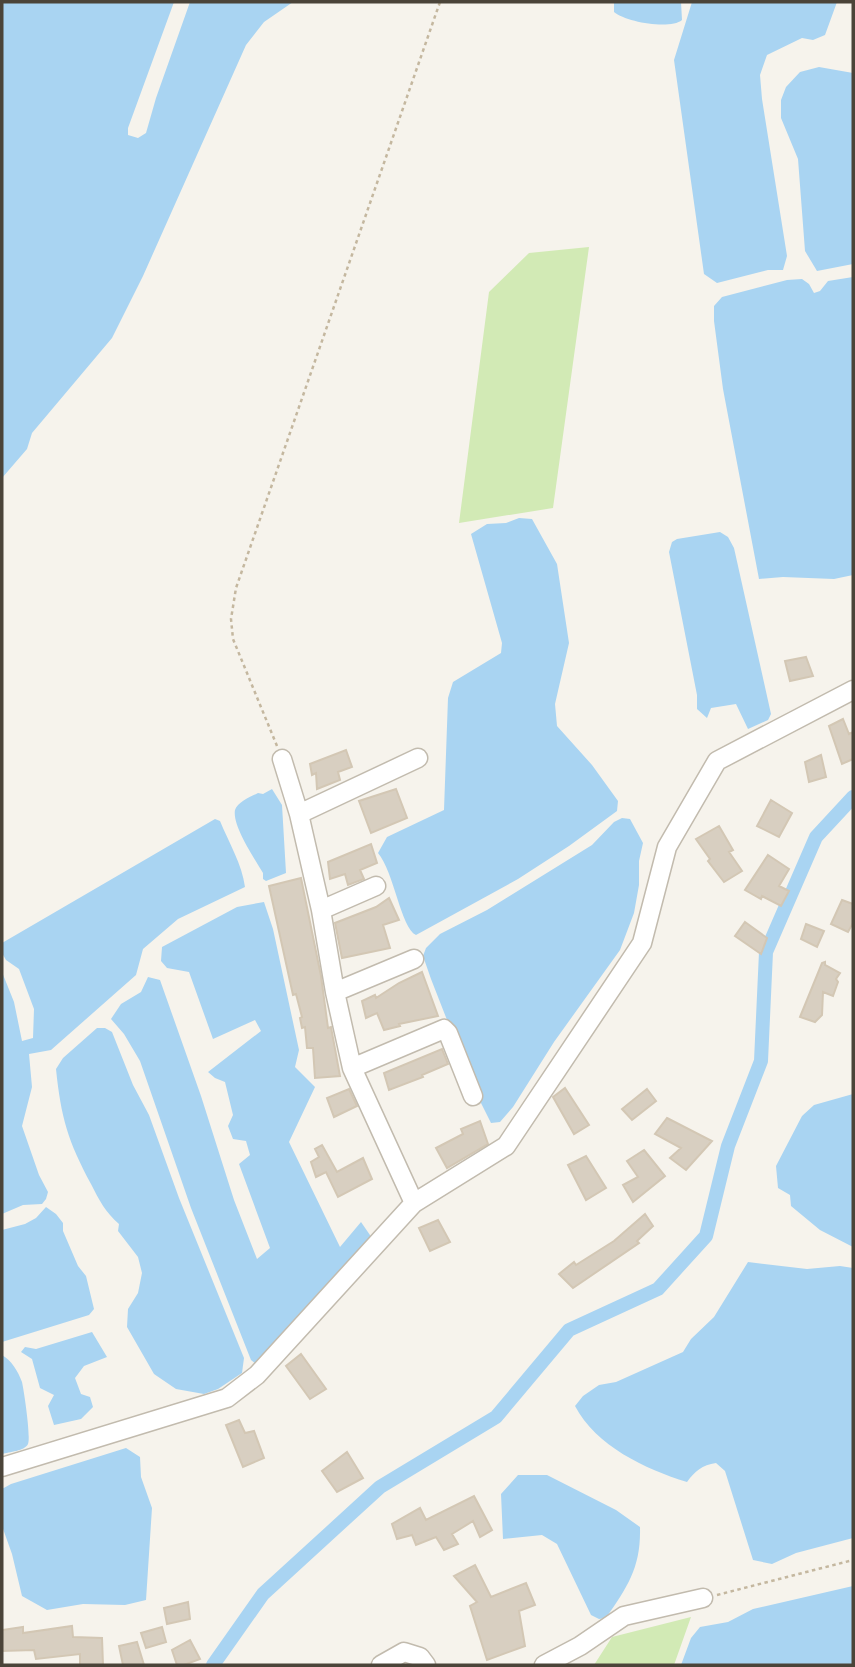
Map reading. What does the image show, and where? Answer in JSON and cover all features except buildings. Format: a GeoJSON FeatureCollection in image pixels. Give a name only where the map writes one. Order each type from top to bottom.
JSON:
{"type":"FeatureCollection","features":[{"type":"Feature","properties":{"kind":"street"},"geometry":{"type":"LineString","coordinates":[[2,1467],[227,1398],[257,1375],[414,1203],[506,1146],[642,943],[667,847],[717,761],[853,690]]}},
{"type":"Feature","properties":{"kind":"street"},"geometry":{"type":"LineString","coordinates":[[299,814],[418,758]]}},
{"type":"Feature","properties":{"kind":"street"},"geometry":{"type":"LineString","coordinates":[[282,759],[299,814],[321,910],[352,1068],[414,1203]]}},
{"type":"Feature","properties":{"kind":"street"},"geometry":{"type":"LineString","coordinates":[[321,910],[376,886]]}},
{"type":"Feature","properties":{"kind":"street"},"geometry":{"type":"LineString","coordinates":[[335,992],[414,959]]}},
{"type":"Feature","properties":{"kind":"street"},"geometry":{"type":"LineString","coordinates":[[352,1068],[444,1029],[473,1096]]}},
{"type":"Feature","properties":{"kind":"street"},"geometry":{"type":"LineString","coordinates":[[544,1665],[580,1646],[624,1616],[704,1598]]}},
{"type":"Feature","properties":{"kind":"street"},"geometry":{"type":"LineString","coordinates":[[381,1665],[404,1653],[421,1657],[426,1665]]}},
{"type":"Feature","properties":{"kind":"path"},"geometry":{"type":"LineString","coordinates":[[282,759],[233,639],[231,619],[236,589],[440,2]]}},
{"type":"Feature","properties":{"kind":"path"},"geometry":{"type":"LineString","coordinates":[[704,1598],[853,1560]]}},
{"type":"Feature","properties":{"kind":"green space"},"geometry":{"type":"Polygon","coordinates":[[[589,247],[553,508],[459,523],[489,292],[529,253],[589,247]]]}},
{"type":"Feature","properties":{"kind":"green space"},"geometry":{"type":"Polygon","coordinates":[[[691,1617],[674,1665],[594,1665],[612,1637],[691,1617]]]}},
{"type":"Feature","properties":{"kind":"water"},"geometry":{"type":"Polygon","coordinates":[[[2,2],[174,2],[128,128],[128,135],[138,138],[146,133],[190,2],[293,2],[264,22],[246,45],[143,276],[112,338],[32,433],[27,449],[2,478],[2,2]]]}},
{"type":"Feature","properties":{"kind":"water"},"geometry":{"type":"Polygon","coordinates":[[[614,2],[681,2],[682,20],[668,24],[638,22],[614,12],[614,2]]]}},
{"type":"Feature","properties":{"kind":"water"},"geometry":{"type":"Polygon","coordinates":[[[692,2],[837,2],[825,35],[813,40],[802,38],[767,55],[760,75],[787,256],[783,270],[768,270],[717,283],[704,274],[674,60],[692,2]]]}},
{"type":"Feature","properties":{"kind":"water"},"geometry":{"type":"Polygon","coordinates":[[[819,67],[853,73],[853,264],[817,271],[805,251],[798,159],[781,118],[781,100],[786,87],[800,72],[819,67]]]}},
{"type":"Feature","properties":{"kind":"water"},"geometry":{"type":"Polygon","coordinates":[[[853,277],[853,575],[834,579],[759,579],[723,389],[714,306],[722,297],[787,280],[802,279],[814,293],[820,291],[828,281],[853,277]]]}},
{"type":"Feature","properties":{"kind":"water"},"geometry":{"type":"Polygon","coordinates":[[[519,518],[532,519],[557,564],[569,643],[555,704],[557,726],[592,765],[618,801],[617,811],[518,879],[416,935],[406,922],[389,873],[378,853],[387,837],[444,810],[448,698],[453,682],[501,653],[502,643],[471,534],[487,524],[506,523],[519,518]]]}},
{"type":"Feature","properties":{"kind":"water"},"geometry":{"type":"Polygon","coordinates":[[[720,532],[728,537],[734,548],[771,714],[768,720],[748,729],[736,704],[711,708],[707,718],[697,709],[697,695],[669,552],[672,542],[677,539],[720,532]]]}},
{"type":"Feature","properties":{"kind":"water"},"geometry":{"type":"Polygon","coordinates":[[[272,789],[282,805],[286,873],[266,881],[240,833],[235,810],[245,800],[272,789]]]}},
{"type":"Feature","properties":{"kind":"water"},"geometry":{"type":"Polygon","coordinates":[[[622,818],[630,819],[643,843],[634,913],[620,950],[554,1042],[513,1107],[500,1122],[491,1123],[474,1089],[431,979],[423,956],[426,948],[440,934],[487,910],[592,845],[614,822],[622,818]]]}},
{"type":"Feature","properties":{"kind":"water"},"geometry":{"type":"Polygon","coordinates":[[[215,819],[220,821],[235,854],[245,887],[178,919],[143,949],[136,975],[51,1050],[29,1054],[32,1087],[22,1126],[39,1175],[48,1192],[42,1204],[23,1205],[2,1214],[2,972],[14,1002],[22,1041],[33,1038],[34,1009],[19,969],[6,960],[2,953],[2,943],[215,819]]]}},
{"type":"Feature","properties":{"kind":"water"},"geometry":{"type":"Polygon","coordinates":[[[264,902],[273,929],[299,1050],[295,1067],[315,1087],[289,1142],[340,1247],[361,1222],[372,1238],[256,1364],[251,1360],[191,1208],[140,1061],[124,1034],[111,1019],[121,1004],[141,992],[148,977],[160,980],[234,1200],[257,1259],[270,1248],[239,1164],[250,1155],[246,1141],[233,1139],[228,1126],[233,1115],[225,1082],[208,1072],[261,1031],[255,1020],[213,1039],[189,972],[167,968],[161,961],[162,947],[237,907],[264,902]]]}},
{"type":"Feature","properties":{"kind":"water"},"geometry":{"type":"Polygon","coordinates":[[[97,1028],[112,1032],[133,1085],[149,1115],[179,1198],[244,1358],[242,1373],[218,1389],[204,1394],[176,1389],[154,1374],[127,1327],[128,1309],[138,1293],[142,1273],[138,1257],[118,1231],[119,1224],[97,1195],[67,1129],[56,1069],[63,1058],[97,1028]]]}},
{"type":"Feature","properties":{"kind":"water"},"geometry":{"type":"Polygon","coordinates":[[[853,1094],[853,1247],[820,1230],[791,1206],[790,1195],[778,1188],[776,1166],[802,1116],[814,1105],[853,1094]]]}},
{"type":"Feature","properties":{"kind":"water"},"geometry":{"type":"Polygon","coordinates":[[[46,1207],[63,1223],[63,1231],[78,1266],[86,1276],[94,1309],[89,1315],[2,1342],[2,1230],[25,1224],[36,1218],[46,1207]]]}},
{"type":"Feature","properties":{"kind":"water"},"geometry":{"type":"Polygon","coordinates":[[[748,1262],[807,1269],[840,1266],[853,1268],[853,1538],[796,1553],[772,1564],[753,1560],[725,1471],[716,1463],[699,1469],[687,1482],[655,1470],[623,1454],[595,1433],[575,1406],[583,1396],[599,1385],[616,1382],[683,1352],[691,1339],[714,1317],[748,1262]]]}},
{"type":"Feature","properties":{"kind":"water"},"geometry":{"type":"Polygon","coordinates":[[[92,1332],[107,1357],[84,1366],[75,1378],[81,1394],[90,1397],[93,1407],[81,1419],[54,1425],[48,1406],[54,1395],[40,1388],[32,1359],[21,1352],[25,1347],[36,1349],[92,1332]]]}},
{"type":"Feature","properties":{"kind":"water"},"geometry":{"type":"Polygon","coordinates":[[[2,1355],[14,1366],[22,1382],[29,1440],[24,1448],[2,1454],[2,1355]]]}},
{"type":"Feature","properties":{"kind":"water"},"geometry":{"type":"Polygon","coordinates":[[[126,1448],[140,1457],[141,1477],[152,1508],[146,1600],[125,1605],[83,1604],[47,1610],[22,1596],[2,1526],[2,1489],[126,1448]]]}},
{"type":"Feature","properties":{"kind":"water"},"geometry":{"type":"Polygon","coordinates":[[[518,1475],[547,1475],[616,1510],[640,1527],[638,1554],[632,1576],[606,1618],[599,1619],[591,1615],[557,1544],[542,1535],[503,1539],[501,1494],[518,1475]]]}},
{"type":"Feature","properties":{"kind":"water"},"geometry":{"type":"Polygon","coordinates":[[[853,1586],[853,1665],[681,1665],[691,1638],[700,1627],[728,1622],[753,1609],[853,1586]]]}},
{"type":"Feature","properties":{"kind":"waterway"},"geometry":{"type":"LineString","coordinates":[[213,1665],[263,1594],[380,1487],[496,1417],[569,1330],[658,1289],[706,1236],[728,1146],[761,1061],[766,952],[816,837],[853,797]]}}]}
